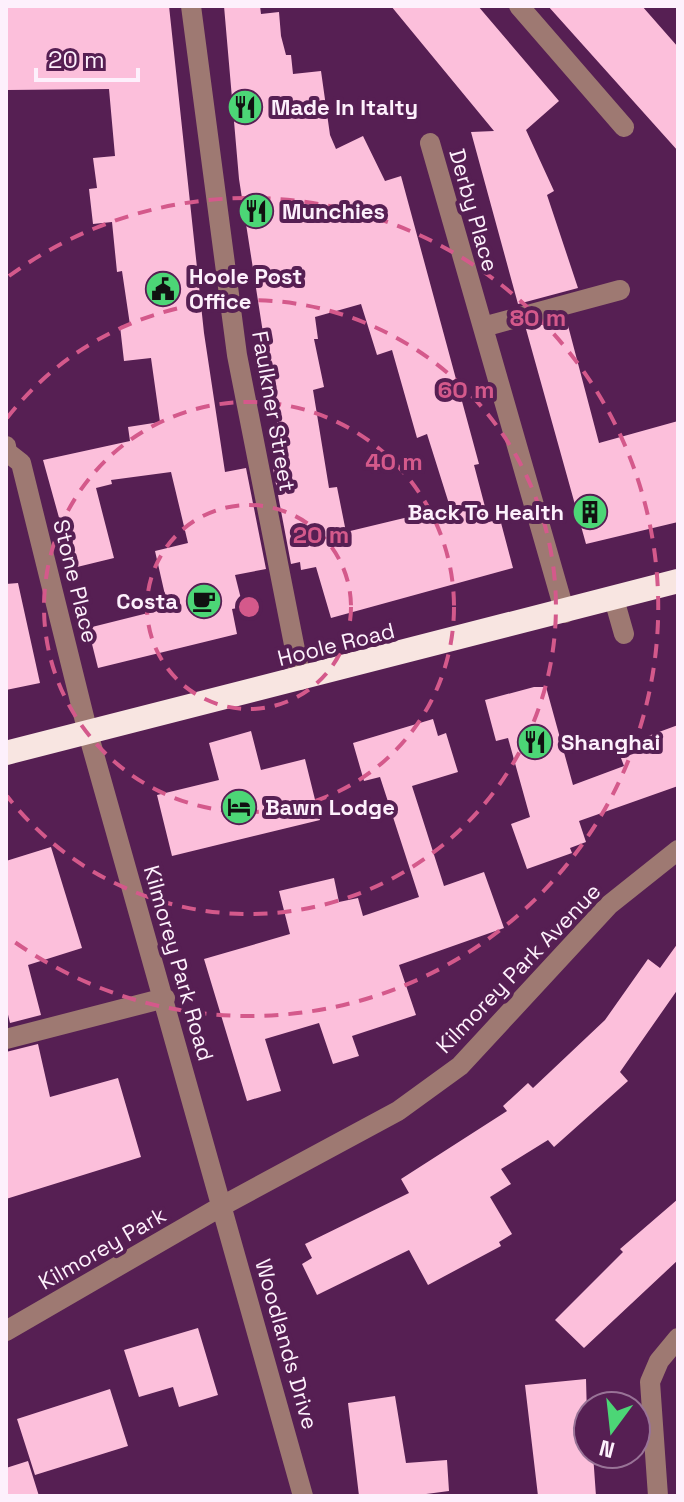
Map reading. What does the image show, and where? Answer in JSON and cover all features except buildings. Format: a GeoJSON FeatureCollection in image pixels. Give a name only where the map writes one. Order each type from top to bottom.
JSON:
{"type":"FeatureCollection","features":[{"type":"Feature","properties":{"kind":"highway","name":"Hoole Road"},"geometry":{"type":"LineString","coordinates":[[6,753],[565,613],[678,581]]}},
{"type":"Feature","properties":{"kind":"street","name":"Faulkner Street"},"geometry":{"type":"LineString","coordinates":[[191,6],[237,355],[301,680]]}},
{"type":"Feature","properties":{"kind":"street"},"geometry":{"type":"LineString","coordinates":[[519,6],[624,127]]}},
{"type":"Feature","properties":{"kind":"street","name":"Derby Place"},"geometry":{"type":"LineString","coordinates":[[430,143],[565,613]]}},
{"type":"Feature","properties":{"kind":"street"},"geometry":{"type":"LineString","coordinates":[[483,327],[620,290]]}},
{"type":"Feature","properties":{"kind":"street","name":"Stone Place"},"geometry":{"type":"LineString","coordinates":[[6,446],[7,452],[21,463],[88,733]]}},
{"type":"Feature","properties":{"kind":"street"},"geometry":{"type":"LineString","coordinates":[[614,599],[624,634]]}},
{"type":"Feature","properties":{"kind":"street","name":"Kilmorey Park Road"},"geometry":{"type":"LineString","coordinates":[[88,733],[222,1206]]}},
{"type":"Feature","properties":{"kind":"street","name":"Kilmorey Park Avenue"},"geometry":{"type":"LineString","coordinates":[[222,1206],[398,1111],[460,1066],[609,905],[678,850]]}},
{"type":"Feature","properties":{"kind":"street"},"geometry":{"type":"LineString","coordinates":[[6,1039],[165,998]]}},
{"type":"Feature","properties":{"kind":"street","name":"Kilmorey Park"},"geometry":{"type":"LineString","coordinates":[[6,1331],[222,1206]]}},
{"type":"Feature","properties":{"kind":"street","name":"Woodlands Drive"},"geometry":{"type":"LineString","coordinates":[[222,1206],[303,1496]]}},
{"type":"Feature","properties":{"kind":"street"},"geometry":{"type":"LineString","coordinates":[[658,1496],[650,1382],[659,1361],[678,1338]]}},
{"type":"Feature","properties":{"kind":"place","name":"Made In Italty"},"geometry":{"type":"Point","coordinates":[245,107]}},
{"type":"Feature","properties":{"kind":"place","name":"Munchies"},"geometry":{"type":"Point","coordinates":[256,211]}},
{"type":"Feature","properties":{"kind":"place","name":"Hoole Post Office"},"geometry":{"type":"Point","coordinates":[163,289]}},
{"type":"Feature","properties":{"kind":"place","name":"Back To Health"},"geometry":{"type":"Point","coordinates":[590,512]}},
{"type":"Feature","properties":{"kind":"place","name":"Costa"},"geometry":{"type":"Point","coordinates":[204,601]}},
{"type":"Feature","properties":{"kind":"place","name":"Shanghai"},"geometry":{"type":"Point","coordinates":[535,742]}},
{"type":"Feature","properties":{"kind":"place","name":"Bawn Lodge"},"geometry":{"type":"Point","coordinates":[239,807]}}]}
